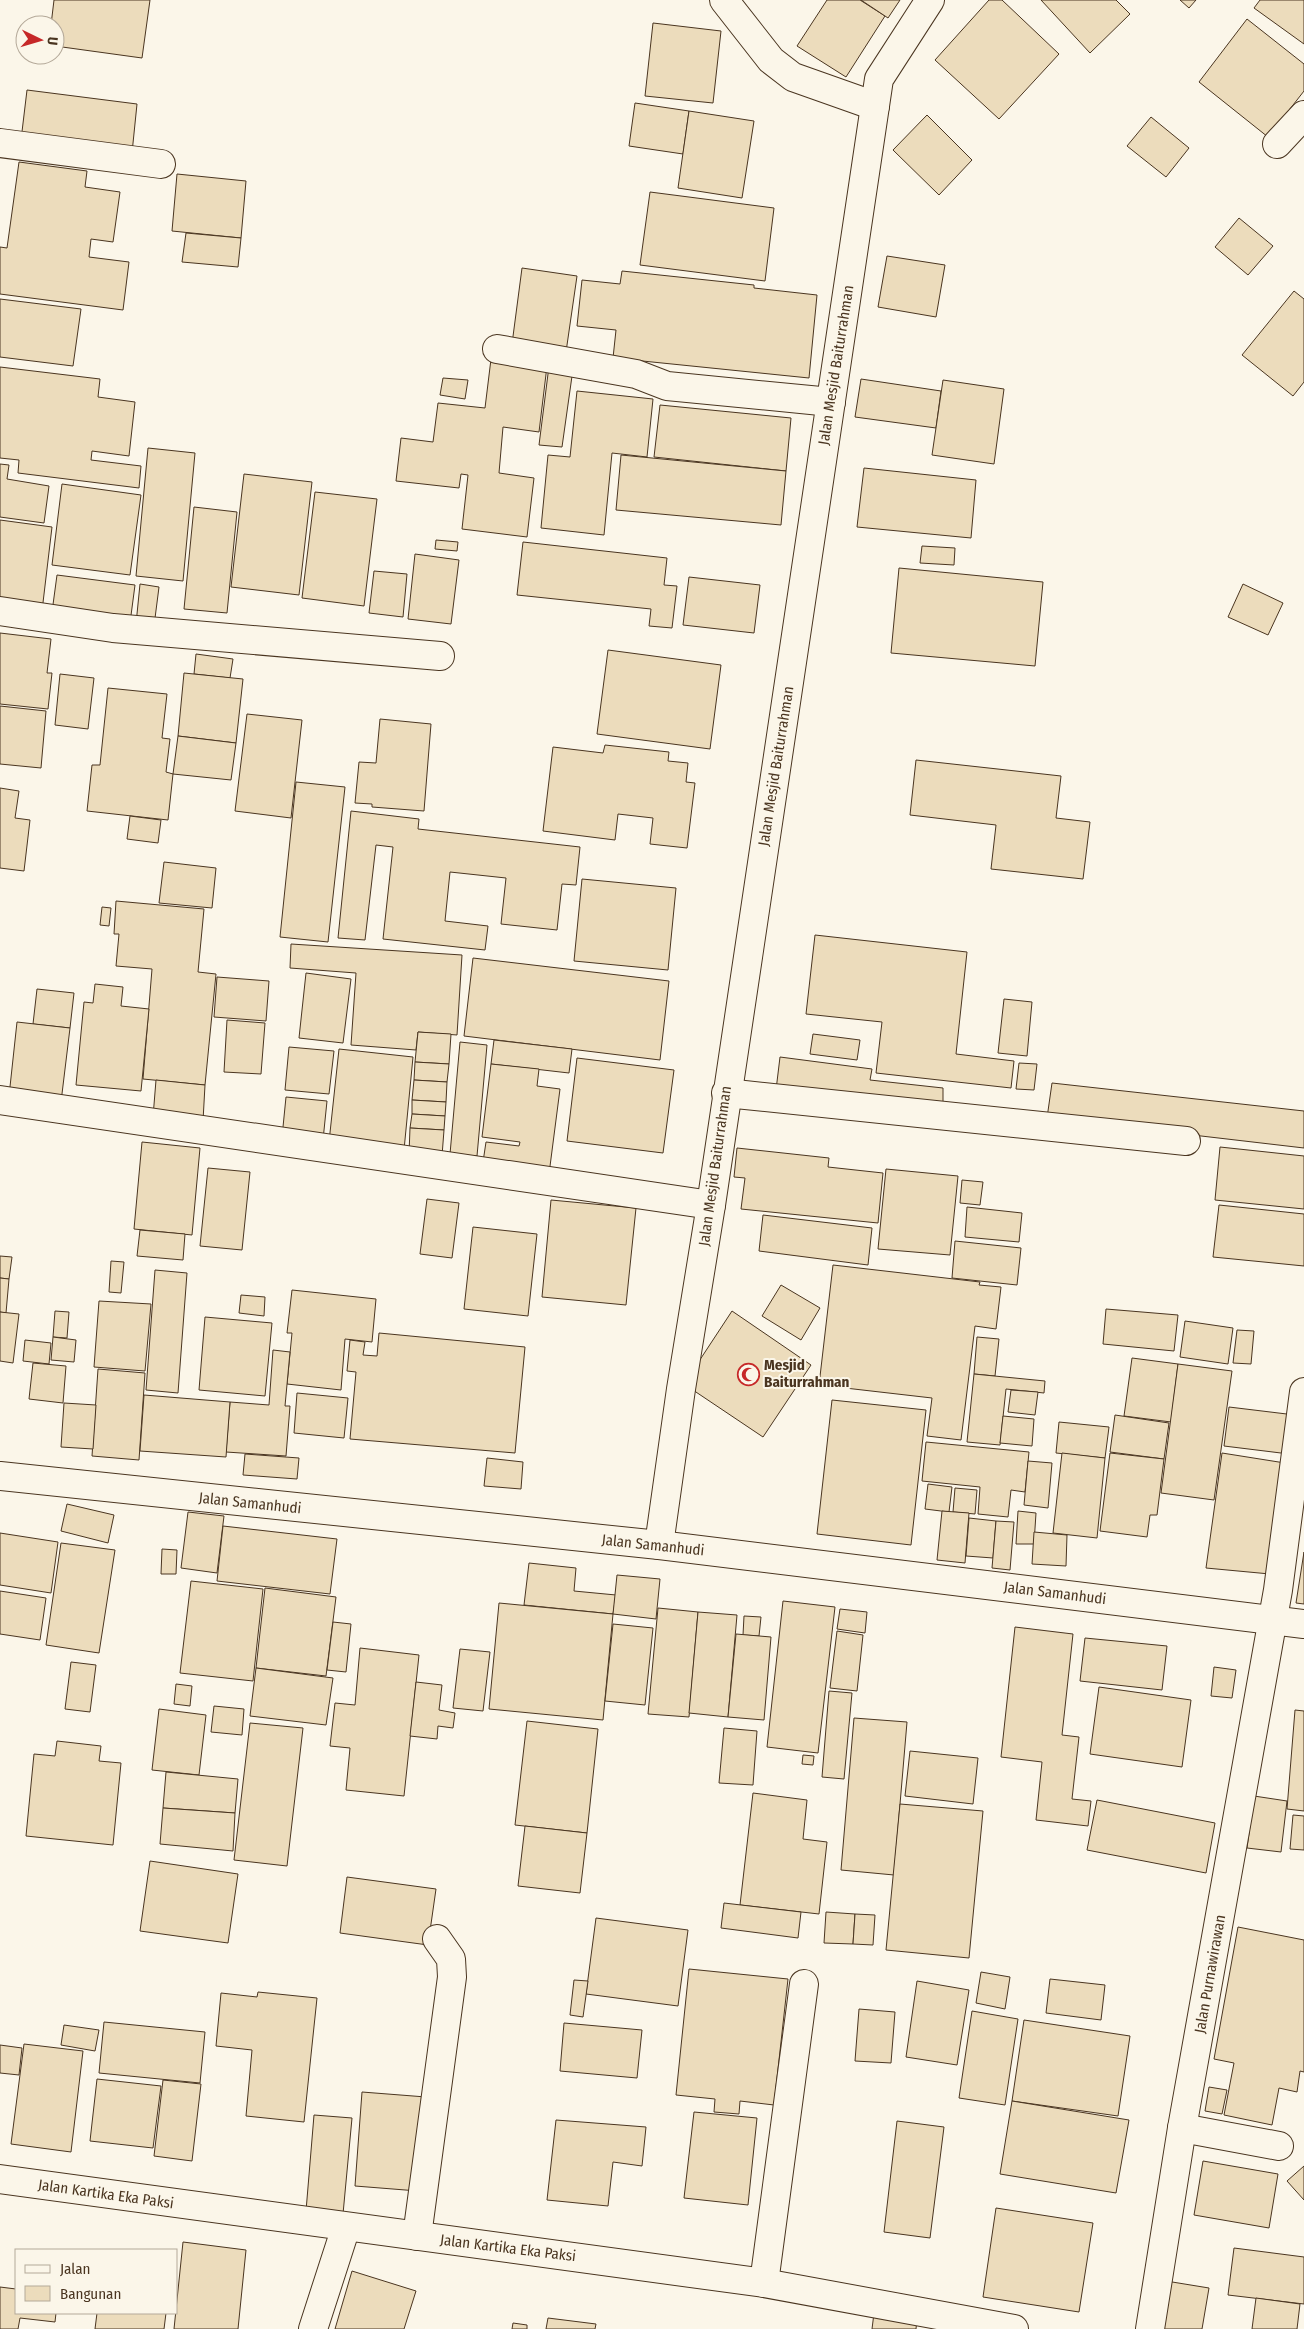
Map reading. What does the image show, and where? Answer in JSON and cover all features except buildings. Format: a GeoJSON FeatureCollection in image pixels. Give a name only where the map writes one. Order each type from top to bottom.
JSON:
{"type":"FeatureCollection","features":[{"type":"Feature","properties":{"kind":"street"},"geometry":{"type":"LineString","coordinates":[[724,0],[771,60],[793,77],[875,106]]}},
{"type":"Feature","properties":{"kind":"street","name":"Jalan Mesjid Baiturrahman"},"geometry":{"type":"LineString","coordinates":[[659,1545],[680,1389],[711,1205],[726,1094],[879,79],[930,0]]}},
{"type":"Feature","properties":{"kind":"street"},"geometry":{"type":"LineString","coordinates":[[1277,144],[1304,115]]}},
{"type":"Feature","properties":{"kind":"street"},"geometry":{"type":"LineString","coordinates":[[0,143],[161,164]]}},
{"type":"Feature","properties":{"kind":"street"},"geometry":{"type":"LineString","coordinates":[[497,349],[636,374],[667,386],[831,402]]}},
{"type":"Feature","properties":{"kind":"street"},"geometry":{"type":"LineString","coordinates":[[0,611],[113,628],[440,656]]}},
{"type":"Feature","properties":{"kind":"street"},"geometry":{"type":"LineString","coordinates":[[726,1094],[1186,1141]]}},
{"type":"Feature","properties":{"kind":"street"},"geometry":{"type":"LineString","coordinates":[[0,1100],[711,1205]]}},
{"type":"Feature","properties":{"kind":"street","name":"Jalan Purnawirawan"},"geometry":{"type":"LineString","coordinates":[[1150,2329],[1182,2128],[1273,1620],[1304,1392]]}},
{"type":"Feature","properties":{"kind":"street","name":"Jalan Samanhudi"},"geometry":{"type":"LineString","coordinates":[[0,1476],[659,1545],[1304,1624]]}},
{"type":"Feature","properties":{"kind":"street"},"geometry":{"type":"LineString","coordinates":[[417,2236],[452,1977],[451,1959],[437,1938]]}},
{"type":"Feature","properties":{"kind":"street"},"geometry":{"type":"LineString","coordinates":[[764,2283],[804,1984]]}},
{"type":"Feature","properties":{"kind":"street"},"geometry":{"type":"LineString","coordinates":[[1182,2128],[1279,2146]]}},
{"type":"Feature","properties":{"kind":"street","name":"Jalan Kartika Eka Paksi"},"geometry":{"type":"LineString","coordinates":[[0,2179],[764,2283],[1014,2329]]}},
{"type":"Feature","properties":{"kind":"street"},"geometry":{"type":"LineString","coordinates":[[313,2329],[346,2227]]}},
{"type":"Feature","properties":{"kind":"place","name":"Mesjid Baiturrahman"},"geometry":{"type":"Point","coordinates":[748,1374]}}]}
